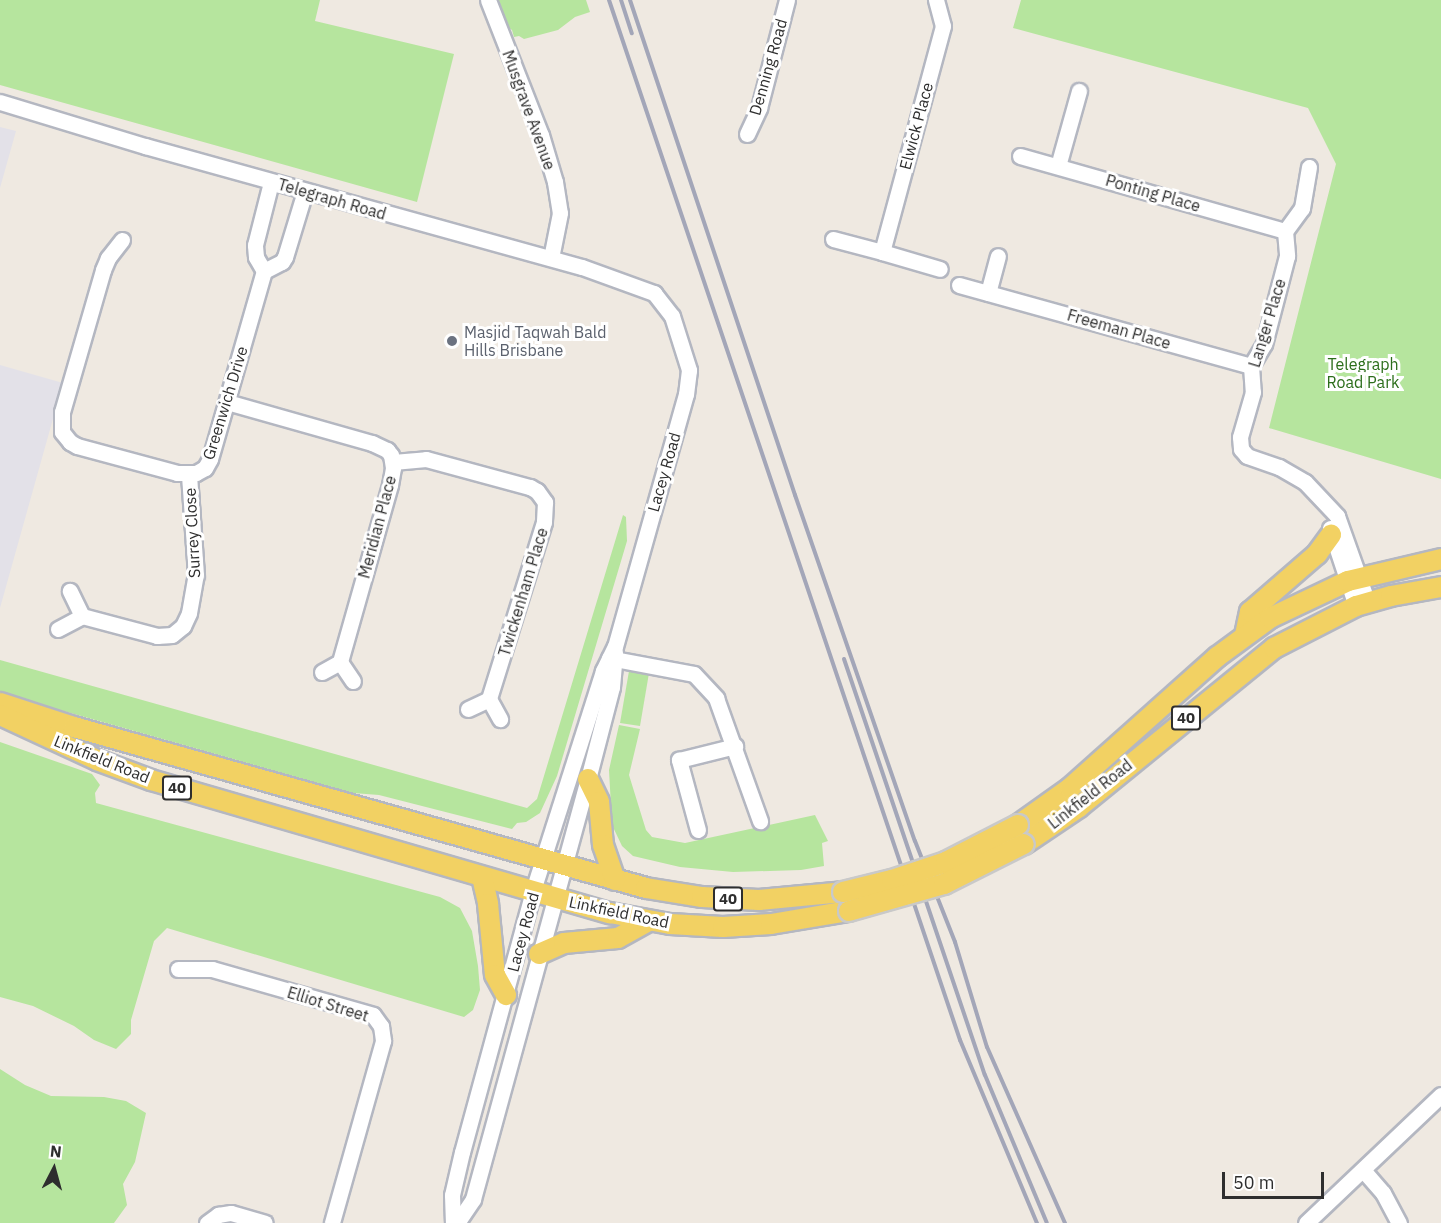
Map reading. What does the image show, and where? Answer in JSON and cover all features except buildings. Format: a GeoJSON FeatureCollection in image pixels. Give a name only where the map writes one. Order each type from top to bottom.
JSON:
{"type":"FeatureCollection","features":[{"type":"Feature","properties":{"kind":"main road"},"geometry":{"type":"LineString","coordinates":[[1245,635],[1250,612],[1317,554],[1332,535]]}},
{"type":"Feature","properties":{"kind":"main road","name":"40"},"geometry":{"type":"LineString","coordinates":[[1353,579],[1441,559]]}},
{"type":"Feature","properties":{"kind":"main road","name":"Linkfield Road"},"geometry":{"type":"LineString","coordinates":[[0,703],[96,733],[615,880],[678,894],[732,899],[846,902],[892,880],[946,862],[1018,825],[1070,788],[1191,679],[1245,635],[1293,606],[1353,579]]}},
{"type":"Feature","properties":{"kind":"main road","name":"40"},"geometry":{"type":"LineString","coordinates":[[1362,605],[1441,587]]}},
{"type":"Feature","properties":{"kind":"main road","name":"Linkfield Road"},"geometry":{"type":"LineString","coordinates":[[0,715],[97,760],[151,780],[482,877],[610,913],[650,921],[697,926],[739,926],[846,902],[944,884],[1024,844],[1079,807],[1255,661],[1298,634],[1362,605]]}},
{"type":"Feature","properties":{"kind":"main road"},"geometry":{"type":"LineString","coordinates":[[588,779],[599,802],[603,845],[615,880]]}},
{"type":"Feature","properties":{"kind":"main road"},"geometry":{"type":"LineString","coordinates":[[482,877],[488,904],[495,975],[506,995]]}},
{"type":"Feature","properties":{"kind":"main road"},"geometry":{"type":"LineString","coordinates":[[539,954],[564,943],[618,938],[650,921]]}},
{"type":"Feature","properties":{"kind":"street","name":"Musgrave Avenue"},"geometry":{"type":"LineString","coordinates":[[488,0],[541,135],[555,182],[560,213],[550,258]]}},
{"type":"Feature","properties":{"kind":"street","name":"Denning Road"},"geometry":{"type":"LineString","coordinates":[[747,134],[759,108],[787,0]]}},
{"type":"Feature","properties":{"kind":"street","name":"Elwick Place"},"geometry":{"type":"LineString","coordinates":[[882,252],[943,26],[936,0]]}},
{"type":"Feature","properties":{"kind":"street"},"geometry":{"type":"LineString","coordinates":[[1058,166],[1079,91]]}},
{"type":"Feature","properties":{"kind":"street","name":"Telegraph Road"},"geometry":{"type":"LineString","coordinates":[[0,102],[272,182],[550,258],[635,285],[654,293],[662,300]]}},
{"type":"Feature","properties":{"kind":"street","name":"Ponting Place"},"geometry":{"type":"LineString","coordinates":[[1020,156],[1285,231]]}},
{"type":"Feature","properties":{"kind":"street"},"geometry":{"type":"LineString","coordinates":[[1285,231],[1302,208],[1309,167]]}},
{"type":"Feature","properties":{"kind":"street"},"geometry":{"type":"LineString","coordinates":[[272,182],[255,245],[256,257],[264,271],[282,262],[285,257],[305,191]]}},
{"type":"Feature","properties":{"kind":"street","name":"Langer Place"},"geometry":{"type":"LineString","coordinates":[[1285,231],[1287,256],[1264,344],[1251,366],[1253,392],[1240,437],[1241,449],[1247,456],[1294,475],[1305,482],[1325,504]]}},
{"type":"Feature","properties":{"kind":"street"},"geometry":{"type":"LineString","coordinates":[[833,239],[940,269]]}},
{"type":"Feature","properties":{"kind":"street","name":"Greenwich Drive"},"geometry":{"type":"LineString","coordinates":[[122,240],[108,258],[103,270],[62,412],[62,432],[70,442],[77,446],[189,474],[201,471],[208,464],[264,271]]}},
{"type":"Feature","properties":{"kind":"street"},"geometry":{"type":"LineString","coordinates":[[988,293],[999,256]]}},
{"type":"Feature","properties":{"kind":"street","name":"Freeman Place"},"geometry":{"type":"LineString","coordinates":[[959,285],[1251,366]]}},
{"type":"Feature","properties":{"kind":"street","name":"Lacey Road"},"geometry":{"type":"LineString","coordinates":[[455,1223],[473,1199],[588,779],[612,687],[613,655],[688,386],[687,361],[672,316],[662,300]]}},
{"type":"Feature","properties":{"kind":"street","name":"Meridian Place"},"geometry":{"type":"LineString","coordinates":[[226,402],[372,443],[387,450],[393,462],[390,485],[340,662]]}},
{"type":"Feature","properties":{"kind":"street","name":"Twickenham Place"},"geometry":{"type":"LineString","coordinates":[[393,462],[426,459],[530,487],[537,491],[545,502],[544,522],[489,699]]}},
{"type":"Feature","properties":{"kind":"street","name":"Surrey Close"},"geometry":{"type":"LineString","coordinates":[[82,615],[157,636],[172,634],[183,626],[189,613],[196,575],[189,474]]}},
{"type":"Feature","properties":{"kind":"street"},"geometry":{"type":"LineString","coordinates":[[1325,504],[1332,535],[1353,579]]}},
{"type":"Feature","properties":{"kind":"street"},"geometry":{"type":"LineString","coordinates":[[1325,504],[1336,516],[1362,605]]}},
{"type":"Feature","properties":{"kind":"street"},"geometry":{"type":"LineString","coordinates":[[58,629],[82,615],[70,591]]}},
{"type":"Feature","properties":{"kind":"street"},"geometry":{"type":"LineString","coordinates":[[613,655],[694,674],[721,705],[760,821]]}},
{"type":"Feature","properties":{"kind":"street","name":"Lacey Road"},"geometry":{"type":"LineString","coordinates":[[455,1223],[452,1195],[534,891],[603,671],[613,655]]}},
{"type":"Feature","properties":{"kind":"street"},"geometry":{"type":"LineString","coordinates":[[322,672],[340,662],[353,681]]}},
{"type":"Feature","properties":{"kind":"street"},"geometry":{"type":"LineString","coordinates":[[468,709],[489,699],[500,719]]}},
{"type":"Feature","properties":{"kind":"street"},"geometry":{"type":"LineString","coordinates":[[698,830],[679,760],[735,746]]}},
{"type":"Feature","properties":{"kind":"street","name":"Elliot Street"},"geometry":{"type":"LineString","coordinates":[[178,969],[212,969],[373,1015],[381,1026],[383,1041],[332,1223]]}},
{"type":"Feature","properties":{"kind":"street"},"geometry":{"type":"LineString","coordinates":[[1306,1223],[1441,1095]]}},
{"type":"Feature","properties":{"kind":"street"},"geometry":{"type":"LineString","coordinates":[[1362,1170],[1383,1193],[1399,1223]]}},
{"type":"Feature","properties":{"kind":"street"},"geometry":{"type":"LineString","coordinates":[[207,1223],[218,1215],[231,1213],[266,1223]]}},
{"type":"Feature","properties":{"kind":"shaded area"},"geometry":{"type":"Polygon","coordinates":[[[0,127],[16,131],[0,188],[0,127]]]}},
{"type":"Feature","properties":{"kind":"shaded area"},"geometry":{"type":"Polygon","coordinates":[[[0,365],[63,383],[0,608],[0,365]]]}},
{"type":"Feature","properties":{"kind":"green space"},"geometry":{"type":"Polygon","coordinates":[[[0,0],[320,0],[315,21],[454,54],[417,202],[0,85],[0,0]]]}},
{"type":"Feature","properties":{"kind":"green space"},"geometry":{"type":"Polygon","coordinates":[[[499,0],[586,0],[590,12],[575,17],[558,30],[524,39],[519,36],[514,37],[512,30],[505,25],[499,0]]]}},
{"type":"Feature","properties":{"kind":"green space","name":"Telegraph Road Park"},"geometry":{"type":"Polygon","coordinates":[[[1021,0],[1441,0],[1441,479],[1269,428],[1336,164],[1308,108],[1013,28],[1021,0]]]}},
{"type":"Feature","properties":{"kind":"green space"},"geometry":{"type":"Polygon","coordinates":[[[623,515],[626,517],[627,541],[557,776],[540,813],[526,822],[517,823],[512,829],[379,795],[353,793],[0,693],[0,660],[527,808],[537,799],[623,515]]]}},
{"type":"Feature","properties":{"kind":"green space"},"geometry":{"type":"Polygon","coordinates":[[[629,671],[649,673],[640,726],[620,723],[629,671]]]}},
{"type":"Feature","properties":{"kind":"green space"},"geometry":{"type":"Polygon","coordinates":[[[619,725],[640,729],[629,775],[646,830],[652,837],[685,843],[815,815],[828,841],[822,843],[824,866],[801,870],[733,872],[680,867],[633,856],[622,846],[612,825],[609,770],[619,725]]]}},
{"type":"Feature","properties":{"kind":"green space"},"geometry":{"type":"Polygon","coordinates":[[[0,742],[92,774],[100,785],[95,793],[96,803],[440,897],[460,908],[472,931],[478,966],[480,990],[473,1010],[464,1017],[167,928],[154,941],[131,1020],[131,1034],[116,1049],[94,1040],[74,1026],[33,1006],[0,997],[0,742]]]}},
{"type":"Feature","properties":{"kind":"green space"},"geometry":{"type":"Polygon","coordinates":[[[0,1069],[25,1085],[51,1096],[104,1097],[126,1101],[146,1113],[135,1162],[123,1184],[127,1205],[114,1223],[0,1223],[0,1069]]]}},
{"type":"Feature","properties":{"kind":"railway"},"geometry":{"type":"LineString","coordinates":[[609,0],[960,1040],[1037,1223]]}},
{"type":"Feature","properties":{"kind":"railway"},"geometry":{"type":"LineString","coordinates":[[621,0],[632,33]]}},
{"type":"Feature","properties":{"kind":"railway"},"geometry":{"type":"LineString","coordinates":[[630,0],[795,495],[915,841],[955,942],[987,1047],[1065,1223]]}},
{"type":"Feature","properties":{"kind":"railway"},"geometry":{"type":"LineString","coordinates":[[844,659],[985,1075],[1047,1223]]}},
{"type":"Feature","properties":{"kind":"place","name":"Masjid Taqwah Bald Hills Brisbane"},"geometry":{"type":"Point","coordinates":[452,341]}}]}
